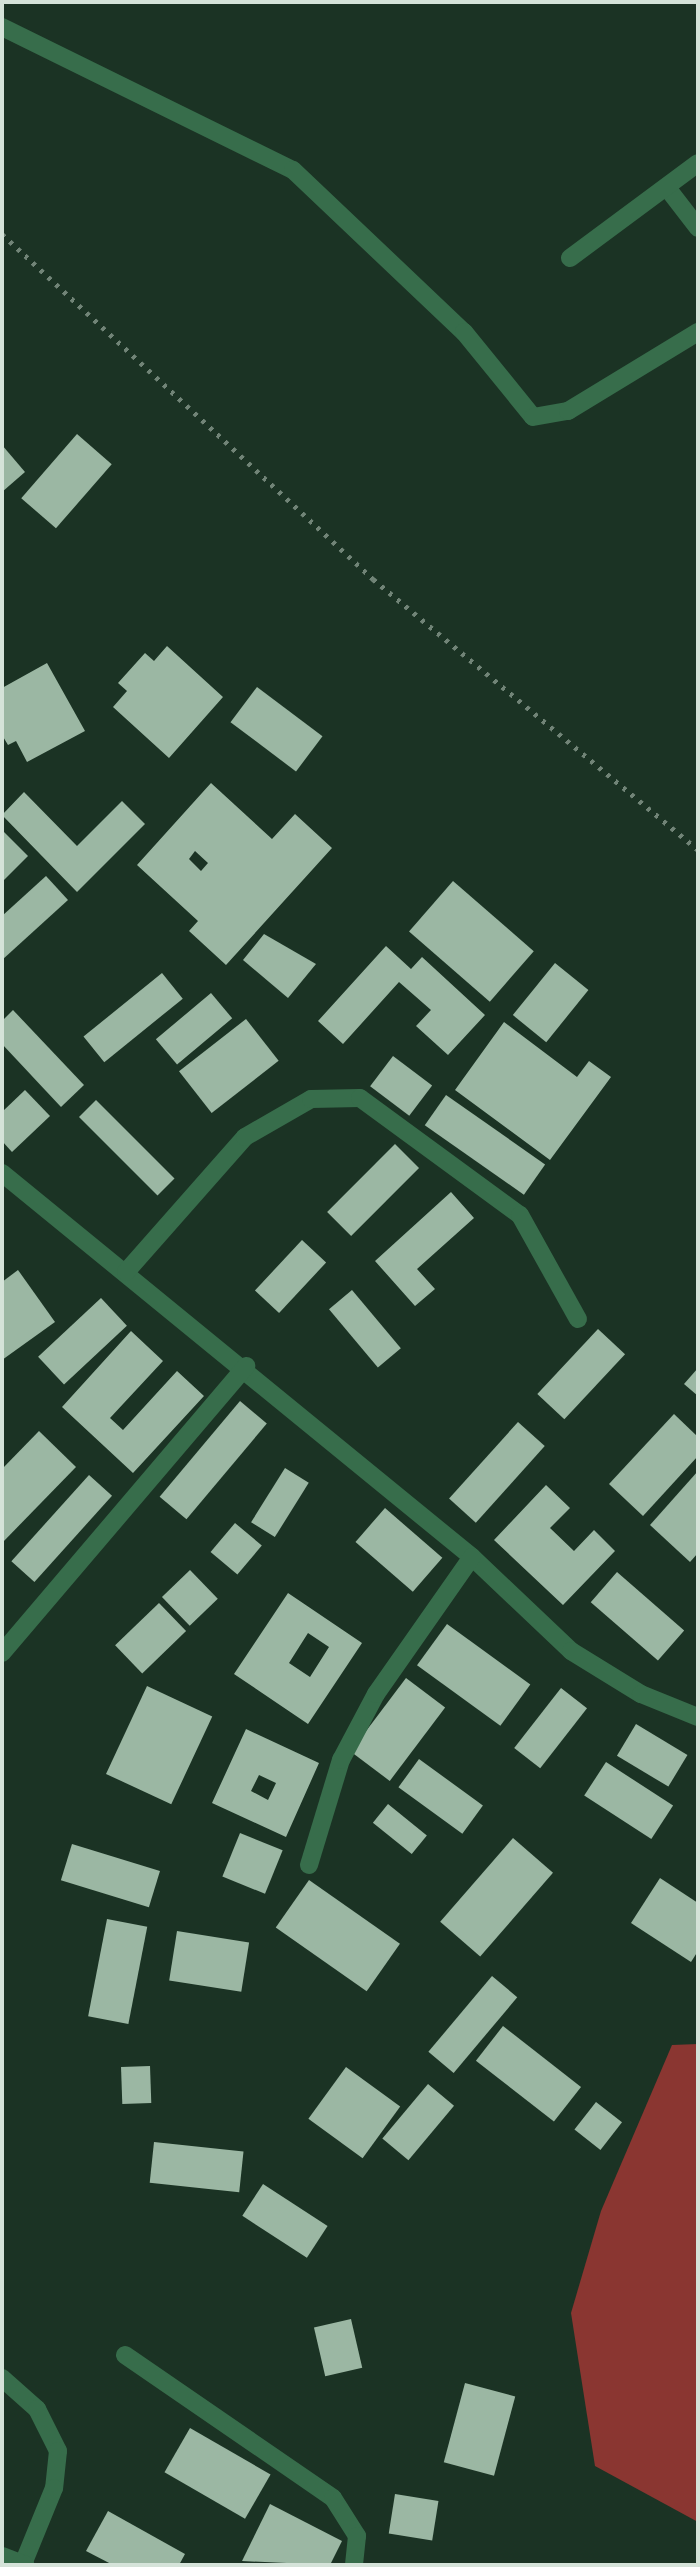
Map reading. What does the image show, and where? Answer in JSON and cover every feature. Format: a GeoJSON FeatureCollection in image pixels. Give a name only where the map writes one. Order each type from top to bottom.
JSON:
{"type":"FeatureCollection","features":[{"type":"Feature","properties":{"kind":"street"},"geometry":{"type":"LineString","coordinates":[[2,27],[293,170],[464,332],[533,417],[568,411],[698,332]]}},
{"type":"Feature","properties":{"kind":"street"},"geometry":{"type":"LineString","coordinates":[[570,258],[668,189],[698,163]]}},
{"type":"Feature","properties":{"kind":"street"},"geometry":{"type":"LineString","coordinates":[[668,189],[698,228]]}},
{"type":"Feature","properties":{"kind":"street"},"geometry":{"type":"LineString","coordinates":[[126,1272],[245,1138],[311,1099],[360,1098],[520,1215],[579,1319]]}},
{"type":"Feature","properties":{"kind":"street"},"geometry":{"type":"LineString","coordinates":[[5,1182],[246,1366],[472,1557],[571,1651],[641,1694],[698,1717]]}},
{"type":"Feature","properties":{"kind":"street"},"geometry":{"type":"LineString","coordinates":[[2,1653],[246,1366]]}},
{"type":"Feature","properties":{"kind":"street"},"geometry":{"type":"LineString","coordinates":[[309,1866],[353,1738],[472,1557]]}},
{"type":"Feature","properties":{"kind":"street"},"geometry":{"type":"LineString","coordinates":[[125,2355],[333,2498],[356,2536],[354,2565]]}},
{"type":"Feature","properties":{"kind":"street"},"geometry":{"type":"LineString","coordinates":[[2,2378],[37,2409],[58,2451],[54,2488],[24,2565],[2,2556]]}},
{"type":"Feature","properties":{"kind":"shaded area"},"geometry":{"type":"Polygon","coordinates":[[[698,2044],[698,2522],[595,2466],[571,2313],[601,2211],[672,2045],[698,2044]]]}},
{"type":"Feature","properties":{"kind":"building"},"geometry":{"type":"Polygon","coordinates":[[[77,434],[112,464],[56,528],[21,498],[77,434]]]}},
{"type":"Feature","properties":{"kind":"building"},"geometry":{"type":"Polygon","coordinates":[[[2,445],[25,472],[2,492],[2,445]]]}},
{"type":"Feature","properties":{"kind":"building"},"geometry":{"type":"Polygon","coordinates":[[[167,646],[223,697],[169,758],[113,707],[127,691],[118,683],[145,653],[154,661],[167,646]]]}},
{"type":"Feature","properties":{"kind":"building"},"geometry":{"type":"Polygon","coordinates":[[[47,663],[85,731],[27,762],[16,741],[8,745],[2,735],[2,688],[47,663]]]}},
{"type":"Feature","properties":{"kind":"building"},"geometry":{"type":"Polygon","coordinates":[[[257,687],[322,736],[296,771],[231,722],[257,687]]]}},
{"type":"Feature","properties":{"kind":"building"},"geometry":{"type":"Polygon","coordinates":[[[211,783],[272,839],[295,814],[332,848],[226,965],[189,931],[198,921],[137,865],[211,783]],[[195,851],[189,859],[201,871],[208,863],[195,851]]]}},
{"type":"Feature","properties":{"kind":"building"},"geometry":{"type":"Polygon","coordinates":[[[24,792],[77,846],[122,801],[145,824],[77,892],[2,815],[24,792]]]}},
{"type":"Feature","properties":{"kind":"building"},"geometry":{"type":"Polygon","coordinates":[[[2,830],[28,856],[2,882],[2,830]]]}},
{"type":"Feature","properties":{"kind":"building"},"geometry":{"type":"Polygon","coordinates":[[[46,876],[68,900],[2,960],[2,916],[46,876]]]}},
{"type":"Feature","properties":{"kind":"building"},"geometry":{"type":"Polygon","coordinates":[[[453,881],[534,951],[490,1002],[409,932],[453,881]]]}},
{"type":"Feature","properties":{"kind":"building"},"geometry":{"type":"Polygon","coordinates":[[[264,934],[316,964],[288,998],[243,960],[264,934]]]}},
{"type":"Feature","properties":{"kind":"building"},"geometry":{"type":"Polygon","coordinates":[[[386,946],[411,969],[422,957],[485,1015],[448,1055],[416,1026],[431,1010],[399,982],[343,1044],[318,1021],[386,946]]]}},
{"type":"Feature","properties":{"kind":"building"},"geometry":{"type":"Polygon","coordinates":[[[555,963],[588,990],[546,1042],[513,1015],[555,963]]]}},
{"type":"Feature","properties":{"kind":"building"},"geometry":{"type":"Polygon","coordinates":[[[162,973],[183,999],[104,1062],[84,1037],[162,973]]]}},
{"type":"Feature","properties":{"kind":"building"},"geometry":{"type":"Polygon","coordinates":[[[211,993],[232,1018],[177,1065],[156,1039],[211,993]]]}},
{"type":"Feature","properties":{"kind":"building"},"geometry":{"type":"Polygon","coordinates":[[[13,1010],[84,1085],[61,1107],[2,1044],[2,1021],[13,1010]]]}},
{"type":"Feature","properties":{"kind":"building"},"geometry":{"type":"Polygon","coordinates":[[[246,1019],[279,1061],[212,1113],[179,1071],[246,1019]]]}},
{"type":"Feature","properties":{"kind":"building"},"geometry":{"type":"Polygon","coordinates":[[[504,1022],[577,1077],[589,1061],[611,1077],[550,1160],[455,1090],[504,1022]]]}},
{"type":"Feature","properties":{"kind":"building"},"geometry":{"type":"Polygon","coordinates":[[[393,1056],[432,1085],[409,1116],[370,1086],[393,1056]]]}},
{"type":"Feature","properties":{"kind":"building"},"geometry":{"type":"Polygon","coordinates":[[[25,1090],[50,1116],[12,1152],[2,1141],[2,1112],[25,1090]]]}},
{"type":"Feature","properties":{"kind":"building"},"geometry":{"type":"Polygon","coordinates":[[[446,1095],[545,1164],[524,1195],[425,1125],[446,1095]]]}},
{"type":"Feature","properties":{"kind":"building"},"geometry":{"type":"Polygon","coordinates":[[[96,1100],[174,1178],[158,1195],[79,1117],[96,1100]]]}},
{"type":"Feature","properties":{"kind":"building"},"geometry":{"type":"Polygon","coordinates":[[[395,1144],[419,1168],[351,1236],[327,1212],[395,1144]]]}},
{"type":"Feature","properties":{"kind":"building"},"geometry":{"type":"Polygon","coordinates":[[[451,1192],[474,1218],[417,1269],[435,1289],[415,1306],[375,1261],[451,1192]]]}},
{"type":"Feature","properties":{"kind":"building"},"geometry":{"type":"Polygon","coordinates":[[[302,1240],[326,1263],[279,1313],[255,1290],[302,1240]]]}},
{"type":"Feature","properties":{"kind":"building"},"geometry":{"type":"Polygon","coordinates":[[[18,1270],[55,1322],[2,1360],[2,1282],[18,1270]]]}},
{"type":"Feature","properties":{"kind":"building"},"geometry":{"type":"Polygon","coordinates":[[[352,1290],[401,1348],[378,1368],[329,1309],[352,1290]]]}},
{"type":"Feature","properties":{"kind":"building"},"geometry":{"type":"Polygon","coordinates":[[[101,1298],[127,1326],[64,1384],[38,1357],[101,1298]]]}},
{"type":"Feature","properties":{"kind":"building"},"geometry":{"type":"Polygon","coordinates":[[[598,1329],[625,1354],[564,1419],[537,1394],[598,1329]]]}},
{"type":"Feature","properties":{"kind":"building"},"geometry":{"type":"Polygon","coordinates":[[[131,1331],[163,1361],[110,1418],[123,1430],[177,1371],[204,1396],[133,1473],[62,1407],[131,1331]]]}},
{"type":"Feature","properties":{"kind":"building"},"geometry":{"type":"Polygon","coordinates":[[[698,1368],[698,1396],[684,1384],[698,1368]]]}},
{"type":"Feature","properties":{"kind":"building"},"geometry":{"type":"Polygon","coordinates":[[[240,1401],[267,1423],[186,1519],[160,1497],[240,1401]]]}},
{"type":"Feature","properties":{"kind":"building"},"geometry":{"type":"Polygon","coordinates":[[[674,1414],[698,1437],[698,1456],[643,1516],[609,1484],[674,1414]]]}},
{"type":"Feature","properties":{"kind":"building"},"geometry":{"type":"Polygon","coordinates":[[[518,1422],[545,1446],[476,1523],[449,1499],[518,1422]]]}},
{"type":"Feature","properties":{"kind":"building"},"geometry":{"type":"Polygon","coordinates":[[[39,1431],[76,1467],[2,1543],[2,1469],[39,1431]]]}},
{"type":"Feature","properties":{"kind":"building"},"geometry":{"type":"Polygon","coordinates":[[[285,1468],[309,1483],[275,1537],[251,1522],[285,1468]]]}},
{"type":"Feature","properties":{"kind":"building"},"geometry":{"type":"Polygon","coordinates":[[[698,1471],[698,1553],[690,1562],[650,1525],[698,1471]]]}},
{"type":"Feature","properties":{"kind":"building"},"geometry":{"type":"Polygon","coordinates":[[[89,1475],[112,1496],[34,1582],[11,1561],[89,1475]]]}},
{"type":"Feature","properties":{"kind":"building"},"geometry":{"type":"Polygon","coordinates":[[[546,1485],[570,1508],[550,1528],[574,1551],[594,1530],[615,1551],[563,1605],[494,1540],[546,1485]]]}},
{"type":"Feature","properties":{"kind":"building"},"geometry":{"type":"Polygon","coordinates":[[[385,1508],[442,1558],[413,1592],[355,1542],[385,1508]]]}},
{"type":"Feature","properties":{"kind":"building"},"geometry":{"type":"Polygon","coordinates":[[[235,1523],[262,1545],[237,1575],[211,1552],[235,1523]]]}},
{"type":"Feature","properties":{"kind":"building"},"geometry":{"type":"Polygon","coordinates":[[[190,1570],[218,1599],[190,1626],[162,1597],[190,1570]]]}},
{"type":"Feature","properties":{"kind":"building"},"geometry":{"type":"Polygon","coordinates":[[[617,1572],[684,1630],[658,1661],[591,1602],[617,1572]]]}},
{"type":"Feature","properties":{"kind":"building"},"geometry":{"type":"Polygon","coordinates":[[[288,1593],[362,1643],[308,1724],[234,1674],[288,1593]],[[308,1633],[289,1663],[310,1677],[329,1647],[308,1633]]]}},
{"type":"Feature","properties":{"kind":"building"},"geometry":{"type":"Polygon","coordinates":[[[159,1603],[186,1631],[142,1673],[115,1645],[159,1603]]]}},
{"type":"Feature","properties":{"kind":"building"},"geometry":{"type":"Polygon","coordinates":[[[447,1624],[530,1685],[500,1726],[417,1665],[447,1624]]]}},
{"type":"Feature","properties":{"kind":"building"},"geometry":{"type":"Polygon","coordinates":[[[406,1678],[445,1707],[390,1781],[351,1751],[406,1678]]]}},
{"type":"Feature","properties":{"kind":"building"},"geometry":{"type":"Polygon","coordinates":[[[147,1686],[212,1716],[171,1804],[106,1774],[147,1686]]]}},
{"type":"Feature","properties":{"kind":"building"},"geometry":{"type":"Polygon","coordinates":[[[561,1688],[587,1708],[540,1768],[514,1748],[561,1688]]]}},
{"type":"Feature","properties":{"kind":"building"},"geometry":{"type":"Polygon","coordinates":[[[636,1724],[687,1755],[668,1787],[617,1756],[636,1724]]]}},
{"type":"Feature","properties":{"kind":"building"},"geometry":{"type":"Polygon","coordinates":[[[246,1729],[319,1763],[286,1837],[212,1803],[246,1729]],[[259,1775],[251,1791],[268,1800],[276,1783],[259,1775]]]}},
{"type":"Feature","properties":{"kind":"building"},"geometry":{"type":"Polygon","coordinates":[[[419,1759],[483,1805],[462,1834],[398,1787],[419,1759]]]}},
{"type":"Feature","properties":{"kind":"building"},"geometry":{"type":"Polygon","coordinates":[[[606,1762],[673,1806],[651,1839],[584,1796],[606,1762]]]}},
{"type":"Feature","properties":{"kind":"building"},"geometry":{"type":"Polygon","coordinates":[[[388,1804],[427,1835],[412,1854],[373,1823],[388,1804]]]}},
{"type":"Feature","properties":{"kind":"building"},"geometry":{"type":"Polygon","coordinates":[[[240,1833],[283,1850],[265,1894],[222,1877],[240,1833]]]}},
{"type":"Feature","properties":{"kind":"building"},"geometry":{"type":"Polygon","coordinates":[[[513,1838],[553,1873],[480,1957],[440,1922],[513,1838]]]}},
{"type":"Feature","properties":{"kind":"building"},"geometry":{"type":"Polygon","coordinates":[[[72,1844],[160,1871],[149,1907],[61,1880],[72,1844]]]}},
{"type":"Feature","properties":{"kind":"building"},"geometry":{"type":"Polygon","coordinates":[[[660,1878],[698,1903],[698,1951],[691,1962],[631,1923],[660,1878]]]}},
{"type":"Feature","properties":{"kind":"building"},"geometry":{"type":"Polygon","coordinates":[[[309,1880],[400,1944],[367,1991],[276,1928],[309,1880]]]}},
{"type":"Feature","properties":{"kind":"building"},"geometry":{"type":"Polygon","coordinates":[[[107,1919],[147,1927],[128,2024],[88,2016],[107,1919]]]}},
{"type":"Feature","properties":{"kind":"building"},"geometry":{"type":"Polygon","coordinates":[[[177,1931],[249,1942],[241,1992],[169,1980],[177,1931]]]}},
{"type":"Feature","properties":{"kind":"building"},"geometry":{"type":"Polygon","coordinates":[[[492,1976],[517,1997],[454,2073],[428,2052],[492,1976]]]}},
{"type":"Feature","properties":{"kind":"building"},"geometry":{"type":"Polygon","coordinates":[[[503,2026],[581,2087],[554,2122],[476,2061],[503,2026]]]}},
{"type":"Feature","properties":{"kind":"building"},"geometry":{"type":"Polygon","coordinates":[[[150,2066],[151,2103],[122,2104],[121,2067],[150,2066]]]}},
{"type":"Feature","properties":{"kind":"building"},"geometry":{"type":"Polygon","coordinates":[[[346,2067],[400,2106],[363,2158],[308,2119],[346,2067]]]}},
{"type":"Feature","properties":{"kind":"building"},"geometry":{"type":"Polygon","coordinates":[[[428,2084],[454,2106],[408,2160],[382,2138],[428,2084]]]}},
{"type":"Feature","properties":{"kind":"building"},"geometry":{"type":"Polygon","coordinates":[[[596,2102],[622,2122],[600,2150],[574,2130],[596,2102]]]}},
{"type":"Feature","properties":{"kind":"building"},"geometry":{"type":"Polygon","coordinates":[[[154,2142],[244,2151],[239,2192],[150,2183],[154,2142]]]}},
{"type":"Feature","properties":{"kind":"building"},"geometry":{"type":"Polygon","coordinates":[[[263,2184],[328,2226],[307,2258],[242,2216],[263,2184]]]}},
{"type":"Feature","properties":{"kind":"building"},"geometry":{"type":"Polygon","coordinates":[[[351,2319],[362,2368],[325,2376],[314,2328],[351,2319]]]}},
{"type":"Feature","properties":{"kind":"building"},"geometry":{"type":"Polygon","coordinates":[[[465,2383],[515,2396],[494,2476],[444,2462],[465,2383]]]}},
{"type":"Feature","properties":{"kind":"building"},"geometry":{"type":"Polygon","coordinates":[[[190,2428],[271,2474],[245,2519],[164,2472],[190,2428]]]}},
{"type":"Feature","properties":{"kind":"building"},"geometry":{"type":"Polygon","coordinates":[[[395,2494],[438,2501],[432,2540],[389,2534],[395,2494]]]}},
{"type":"Feature","properties":{"kind":"building"},"geometry":{"type":"Polygon","coordinates":[[[270,2504],[342,2541],[330,2565],[242,2561],[270,2504]]]}},
{"type":"Feature","properties":{"kind":"building"},"geometry":{"type":"Polygon","coordinates":[[[108,2511],[185,2554],[179,2565],[113,2565],[86,2551],[108,2511]]]}},
{"type":"Feature","properties":{"kind":"railway"},"geometry":{"type":"LineString","coordinates":[[2,234],[373,579],[698,850]]}}]}
